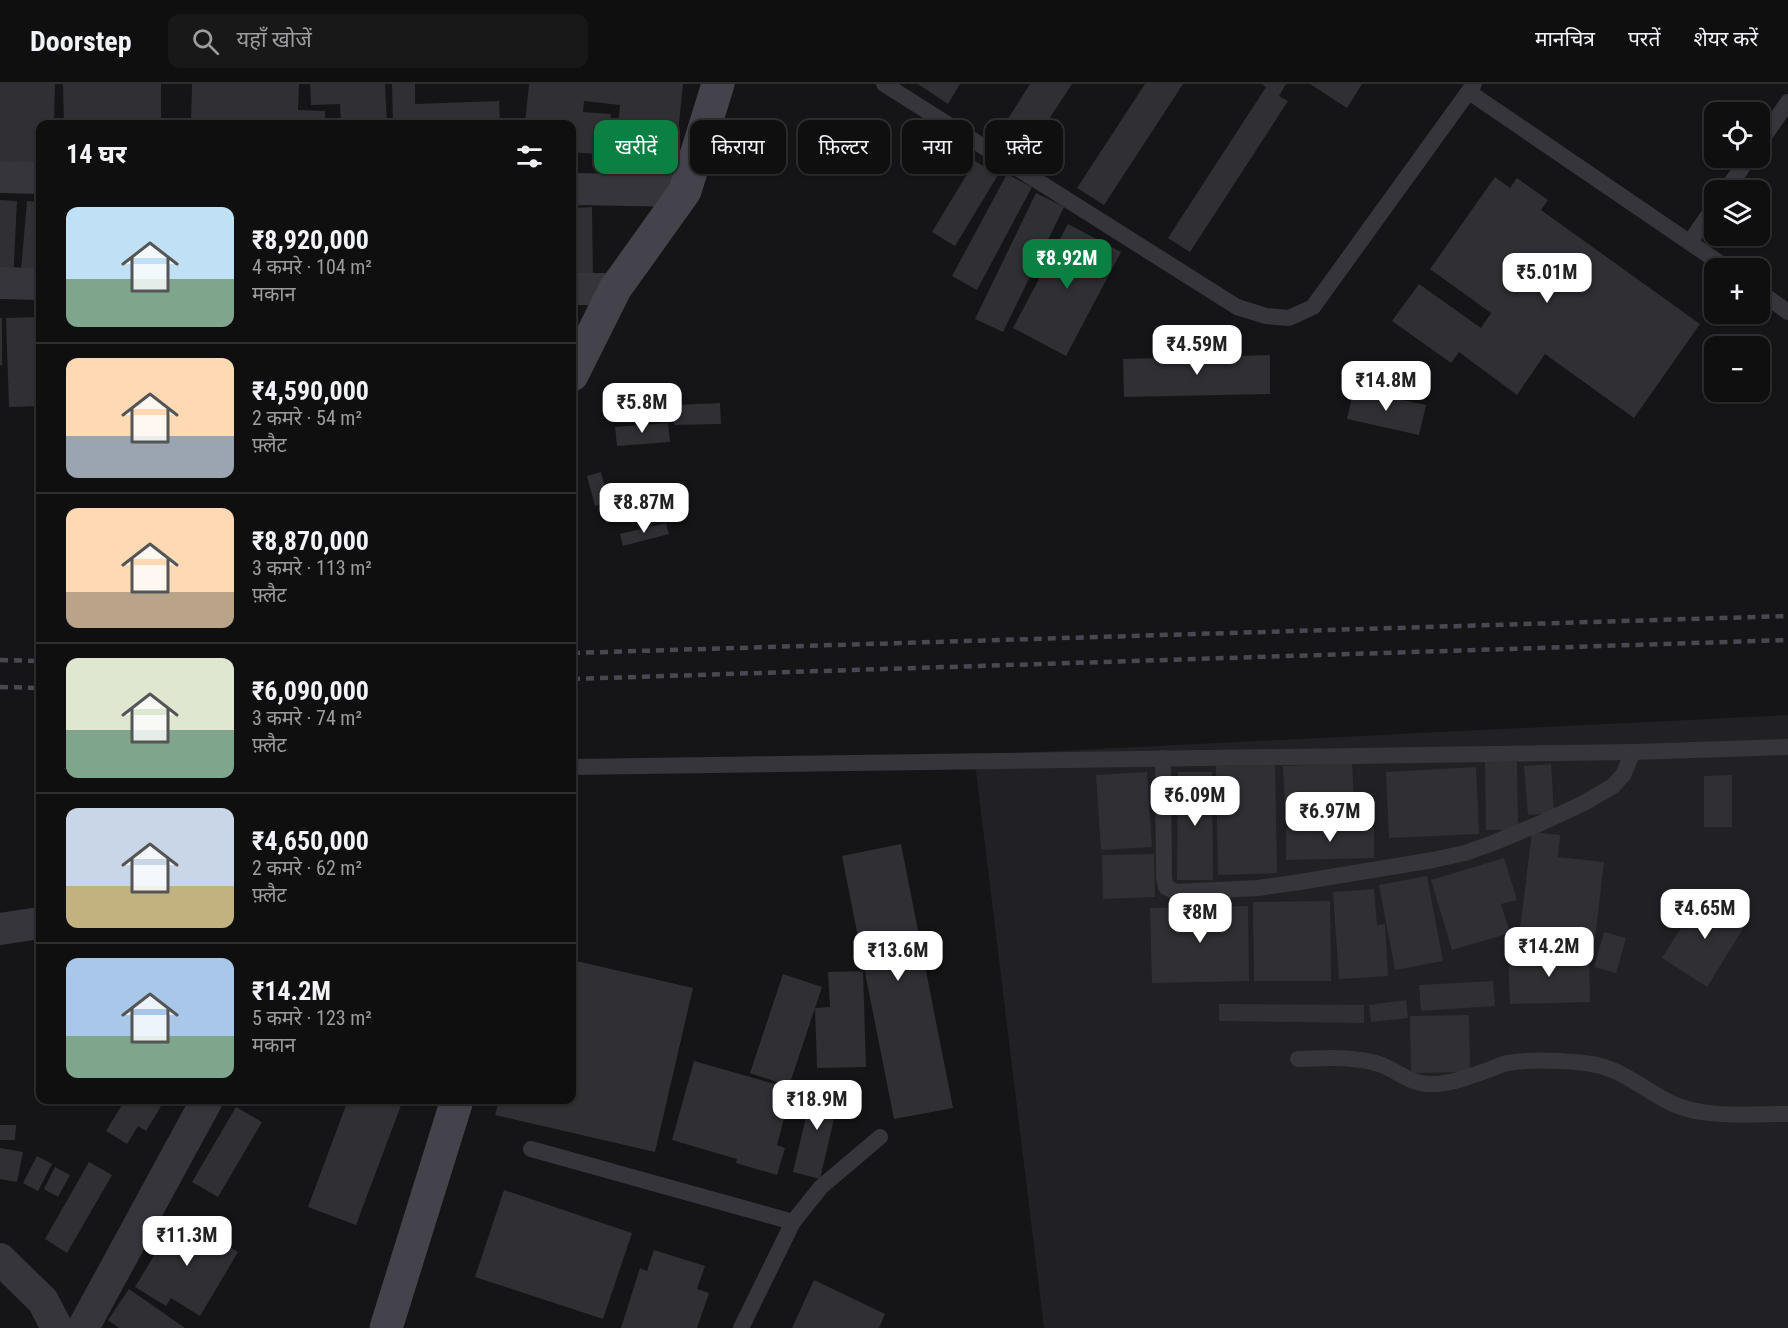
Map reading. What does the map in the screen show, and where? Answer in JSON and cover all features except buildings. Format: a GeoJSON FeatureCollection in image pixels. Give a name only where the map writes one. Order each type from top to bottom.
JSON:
{"type":"FeatureCollection","features":[{"type":"Feature","properties":{"kind":"street"},"geometry":{"type":"LineString","coordinates":[[576,367],[615,289],[685,191],[718,84]]}},
{"type":"Feature","properties":{"kind":"street"},"geometry":{"type":"LineString","coordinates":[[0,177],[36,178]]}},
{"type":"Feature","properties":{"kind":"street"},"geometry":{"type":"LineString","coordinates":[[576,189],[685,191]]}},
{"type":"Feature","properties":{"kind":"street"},"geometry":{"type":"LineString","coordinates":[[0,283],[36,284]]}},
{"type":"Feature","properties":{"kind":"street"},"geometry":{"type":"LineString","coordinates":[[576,289],[615,289]]}},
{"type":"Feature","properties":{"kind":"street"},"geometry":{"type":"LineString","coordinates":[[0,929],[36,924]]}},
{"type":"Feature","properties":{"kind":"street"},"geometry":{"type":"LineString","coordinates":[[83,1328],[205,1104]]}},
{"type":"Feature","properties":{"kind":"street"},"geometry":{"type":"LineString","coordinates":[[386,1328],[456,1104]]}},
{"type":"Feature","properties":{"kind":"street"},"geometry":{"type":"LineString","coordinates":[[0,1259],[44,1301],[57,1328]]}},
{"type":"Feature","properties":{"kind":"lane"},"geometry":{"type":"LineString","coordinates":[[884,84],[1238,307],[1266,316],[1289,318],[1313,307],[1472,88],[1713,258]]}},
{"type":"Feature","properties":{"kind":"lane"},"geometry":{"type":"LineString","coordinates":[[1770,128],[1788,102]]}},
{"type":"Feature","properties":{"kind":"lane"},"geometry":{"type":"LineString","coordinates":[[1690,242],[1704,222]]}},
{"type":"Feature","properties":{"kind":"lane"},"geometry":{"type":"LineString","coordinates":[[1770,299],[1788,312]]}},
{"type":"Feature","properties":{"kind":"lane"},"geometry":{"type":"LineString","coordinates":[[576,767],[1633,752],[1788,747]]}},
{"type":"Feature","properties":{"kind":"lane"},"geometry":{"type":"LineString","coordinates":[[1163,759],[1164,878],[1166,887],[1176,892],[1258,888],[1433,861],[1465,853],[1541,823],[1584,803],[1613,786],[1623,775],[1633,752]]}},
{"type":"Feature","properties":{"kind":"lane"},"geometry":{"type":"LineString","coordinates":[[1298,1059],[1350,1058],[1366,1061],[1381,1065],[1410,1080],[1426,1084],[1447,1084],[1507,1064],[1585,1063],[1603,1066],[1625,1074],[1672,1104],[1690,1109],[1729,1114],[1788,1114]]}},
{"type":"Feature","properties":{"kind":"lane"},"geometry":{"type":"LineString","coordinates":[[741,1328],[793,1222],[821,1187],[880,1137]]}},
{"type":"Feature","properties":{"kind":"lane"},"geometry":{"type":"LineString","coordinates":[[531,1149],[793,1222]]}},
{"type":"Feature","properties":{"kind":"shaded area"},"geometry":{"type":"Polygon","coordinates":[[[1788,715],[1788,1328],[1044,1328],[974,755],[1788,715]]]}},
{"type":"Feature","properties":{"kind":"railway"},"geometry":{"type":"LineString","coordinates":[[576,653],[1788,616]]}},
{"type":"Feature","properties":{"kind":"railway"},"geometry":{"type":"LineString","coordinates":[[576,679],[1788,640]]}},
{"type":"Feature","properties":{"kind":"railway"},"geometry":{"type":"LineString","coordinates":[[0,660],[36,661]]}},
{"type":"Feature","properties":{"kind":"railway"},"geometry":{"type":"LineString","coordinates":[[0,687],[36,688]]}}]}
